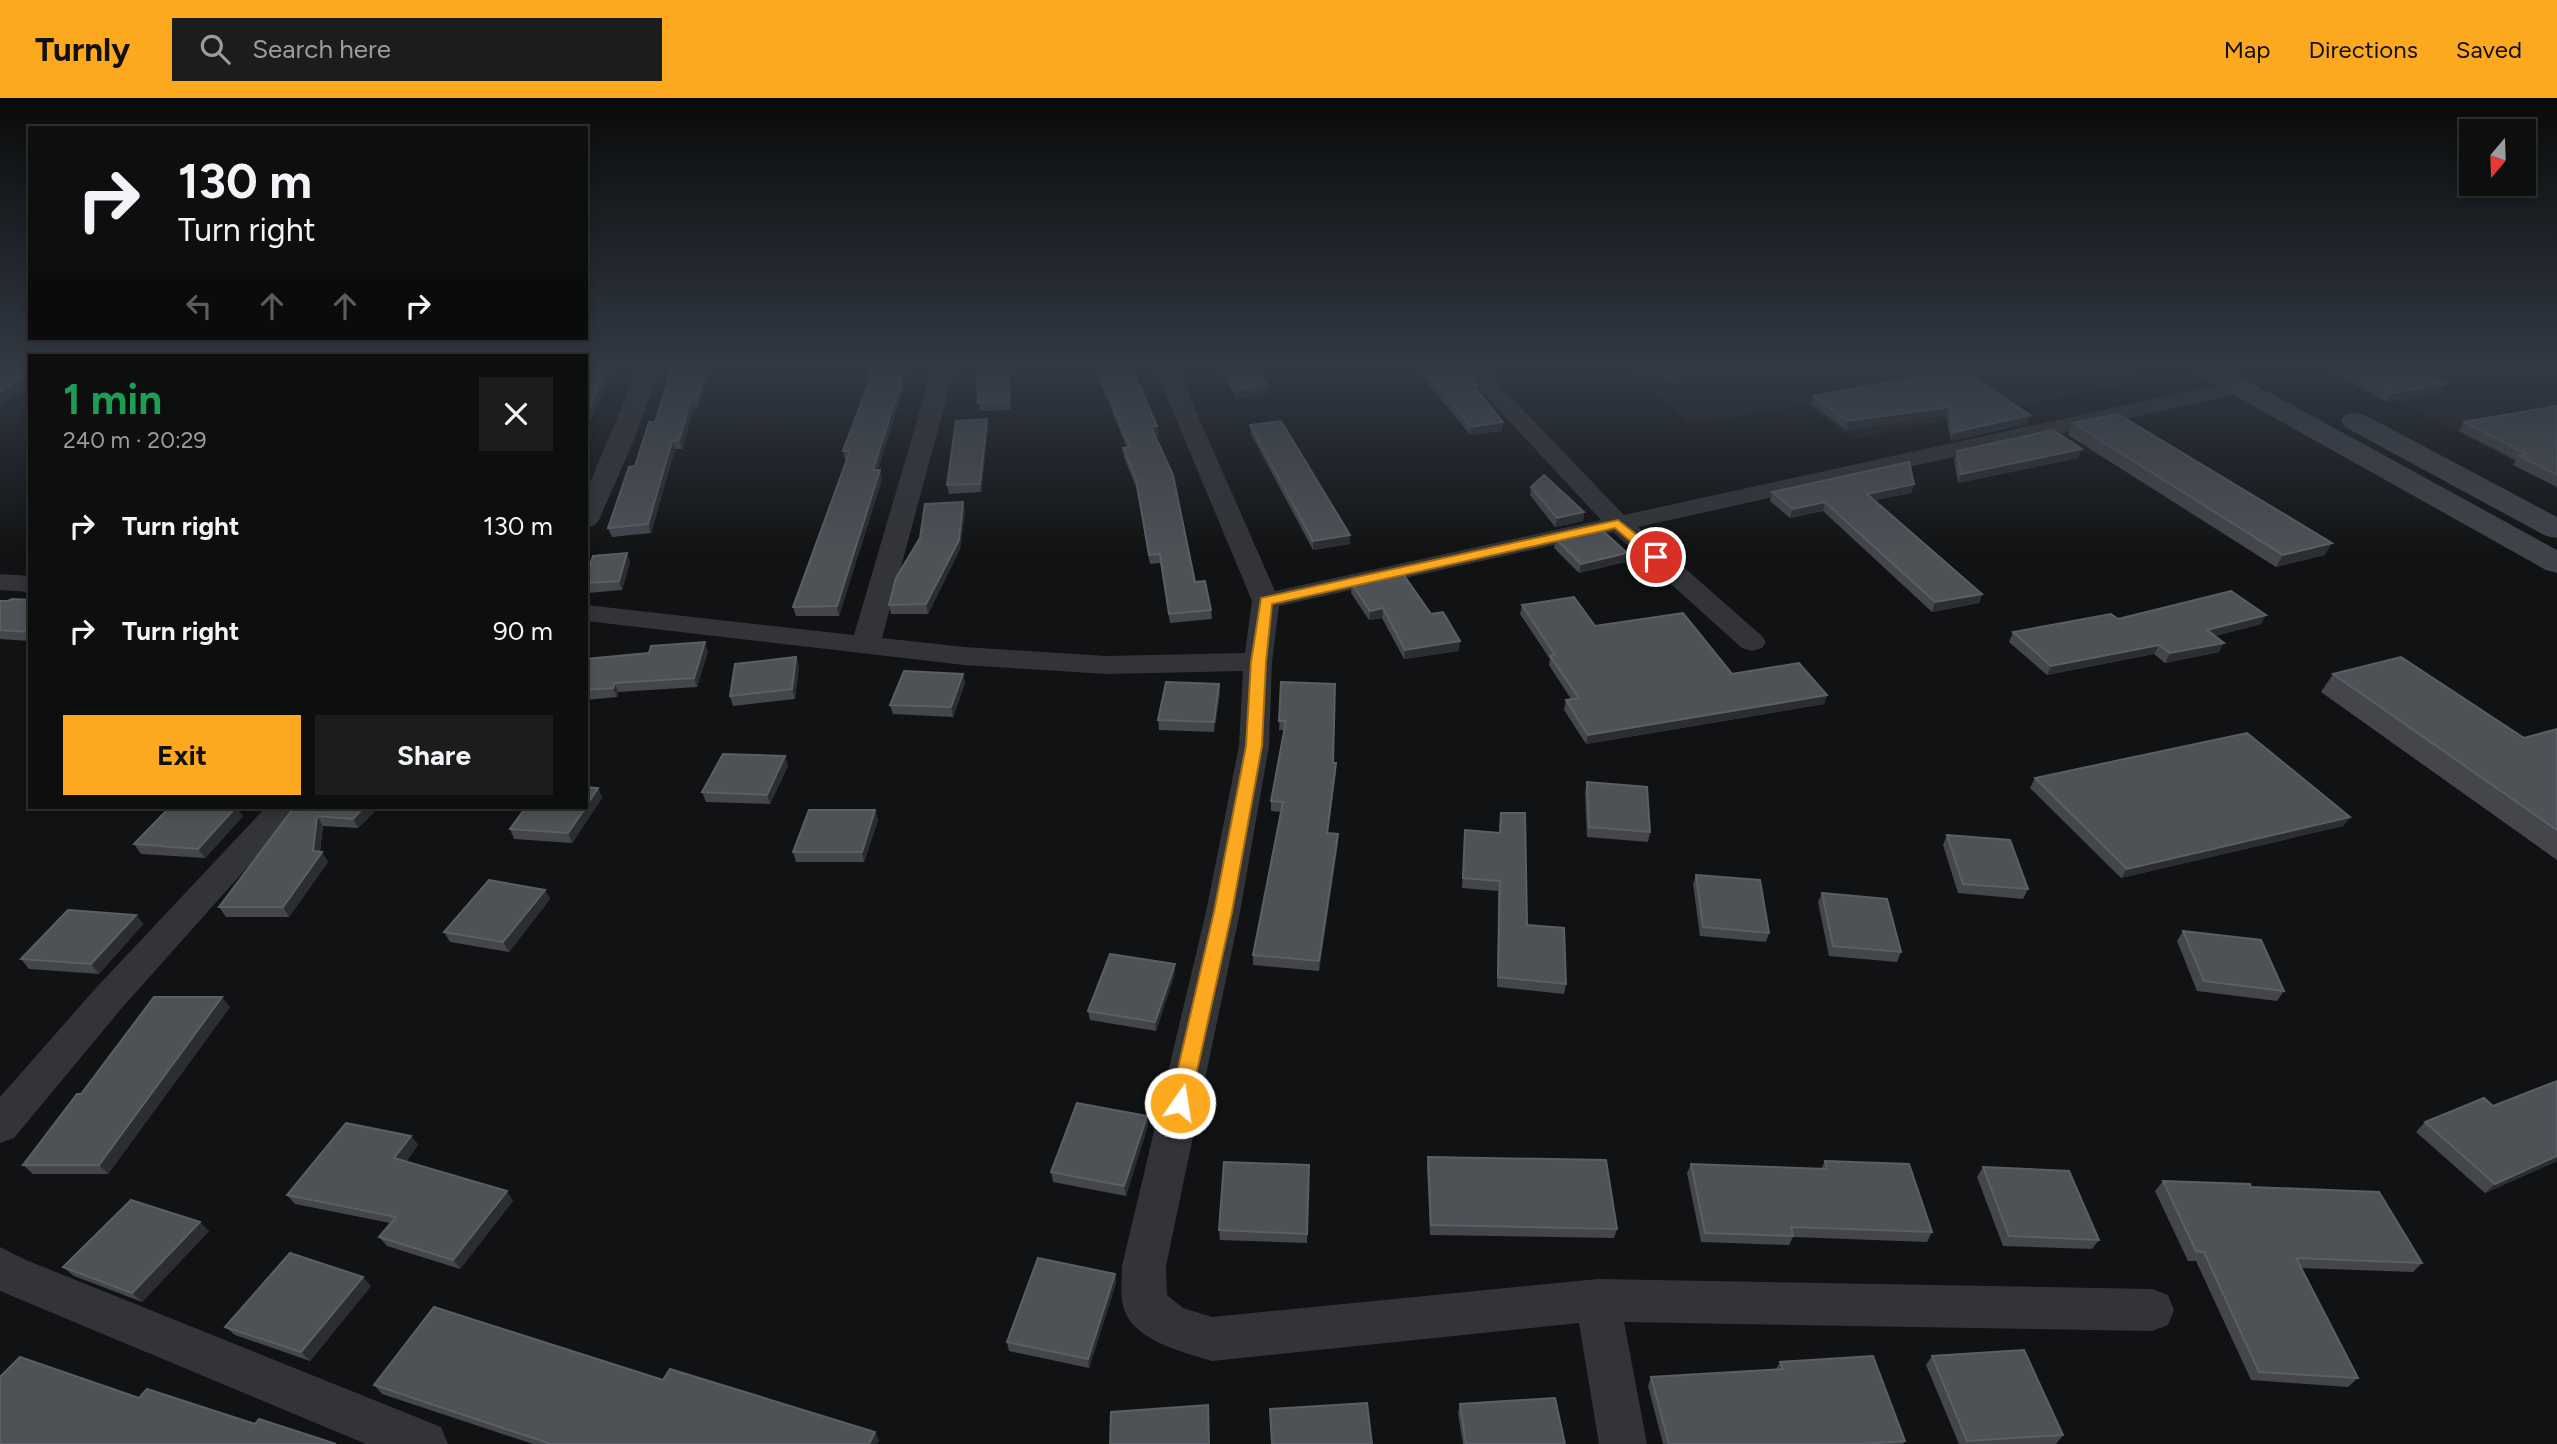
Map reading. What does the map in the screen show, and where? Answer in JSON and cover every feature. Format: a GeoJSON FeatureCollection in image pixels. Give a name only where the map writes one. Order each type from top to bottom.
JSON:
{"type":"FeatureCollection","features":[{"type":"Feature","properties":{"kind":"main road"},"geometry":{"type":"LineString","coordinates":[[2333,429],[2557,563]]}},
{"type":"Feature","properties":{"kind":"main road"},"geometry":{"type":"LineString","coordinates":[[2353,429],[2557,529]]}},
{"type":"Feature","properties":{"kind":"street"},"geometry":{"type":"LineString","coordinates":[[588,516],[626,429]]}},
{"type":"Feature","properties":{"kind":"street"},"geometry":{"type":"LineString","coordinates":[[866,644],[926,429]]}},
{"type":"Feature","properties":{"kind":"street"},"geometry":{"type":"LineString","coordinates":[[1193,429],[1266,601],[1258,662],[1254,746],[1223,912],[1144,1266],[1145,1305],[1170,1326],[1212,1339],[1598,1300],[2152,1310]]}},
{"type":"Feature","properties":{"kind":"street"},"geometry":{"type":"LineString","coordinates":[[1529,429],[1618,523],[1752,642]]}},
{"type":"Feature","properties":{"kind":"street"},"geometry":{"type":"LineString","coordinates":[[1266,601],[1618,523],[2020,429]]}},
{"type":"Feature","properties":{"kind":"street"},"geometry":{"type":"LineString","coordinates":[[0,582],[28,584]]}},
{"type":"Feature","properties":{"kind":"street"},"geometry":{"type":"LineString","coordinates":[[588,613],[964,656],[1106,665],[1258,662]]}},
{"type":"Feature","properties":{"kind":"street"},"geometry":{"type":"LineString","coordinates":[[0,1126],[108,999],[283,809]]}},
{"type":"Feature","properties":{"kind":"street"},"geometry":{"type":"LineString","coordinates":[[3,1276],[424,1444]]}},
{"type":"Feature","properties":{"kind":"street"},"geometry":{"type":"LineString","coordinates":[[1598,1300],[1623,1444]]}},
{"type":"Feature","properties":{"kind":"shaded area"},"geometry":{"type":"Polygon","coordinates":[[[1838,429],[1904,429],[1853,439],[1838,429]]]}},
{"type":"Feature","properties":{"kind":"shaded area"},"geometry":{"type":"Polygon","coordinates":[[[2452,429],[2557,429],[2557,484],[2452,429]]]}},
{"type":"Feature","properties":{"kind":"building"},"geometry":{"type":"Polygon","coordinates":[[[647,429],[682,429],[679,440],[672,441],[648,524],[608,528],[629,467],[635,466],[647,429]]]}},
{"type":"Feature","properties":{"kind":"building"},"geometry":{"type":"Polygon","coordinates":[[[851,429],[886,429],[873,470],[880,470],[837,606],[793,607],[850,451],[843,451],[851,429]]]}},
{"type":"Feature","properties":{"kind":"building"},"geometry":{"type":"Polygon","coordinates":[[[955,429],[986,429],[980,484],[947,485],[955,429]]]}},
{"type":"Feature","properties":{"kind":"building"},"geometry":{"type":"Polygon","coordinates":[[[1122,429],[1152,429],[1173,475],[1195,582],[1205,581],[1211,610],[1169,614],[1160,554],[1149,555],[1136,478],[1123,448],[1130,447],[1122,429]]]}},
{"type":"Feature","properties":{"kind":"building"},"geometry":{"type":"Polygon","coordinates":[[[1252,429],[1286,429],[1350,535],[1313,541],[1252,429]]]}},
{"type":"Feature","properties":{"kind":"building"},"geometry":{"type":"Polygon","coordinates":[[[2082,429],[2143,429],[2332,543],[2283,555],[2082,429]]]}},
{"type":"Feature","properties":{"kind":"building"},"geometry":{"type":"Polygon","coordinates":[[[2477,429],[2557,429],[2557,475],[2519,456],[2526,454],[2477,429]]]}},
{"type":"Feature","properties":{"kind":"building"},"geometry":{"type":"Polygon","coordinates":[[[2053,430],[2082,449],[1961,474],[1957,451],[2053,430]]]}},
{"type":"Feature","properties":{"kind":"building"},"geometry":{"type":"Polygon","coordinates":[[[1909,462],[1914,484],[1867,494],[1982,594],[1935,602],[1825,502],[1793,509],[1772,492],[1909,462]]]}},
{"type":"Feature","properties":{"kind":"building"},"geometry":{"type":"Polygon","coordinates":[[[1544,475],[1584,512],[1557,518],[1531,487],[1544,475]]]}},
{"type":"Feature","properties":{"kind":"building"},"geometry":{"type":"Polygon","coordinates":[[[963,502],[959,540],[926,604],[889,605],[896,578],[920,538],[925,504],[963,502]]]}},
{"type":"Feature","properties":{"kind":"building"},"geometry":{"type":"Polygon","coordinates":[[[1601,529],[1627,553],[1581,564],[1556,539],[1601,529]]]}},
{"type":"Feature","properties":{"kind":"building"},"geometry":{"type":"Polygon","coordinates":[[[627,553],[619,581],[588,583],[593,556],[627,553]]]}},
{"type":"Feature","properties":{"kind":"building"},"geometry":{"type":"Polygon","coordinates":[[[1403,574],[1431,614],[1443,612],[1460,641],[1405,650],[1383,608],[1370,611],[1352,584],[1403,574]]]}},
{"type":"Feature","properties":{"kind":"building"},"geometry":{"type":"Polygon","coordinates":[[[2231,591],[2266,615],[2207,630],[2224,643],[2170,653],[2159,645],[2051,666],[2013,632],[2111,614],[2118,619],[2231,591]]]}},
{"type":"Feature","properties":{"kind":"building"},"geometry":{"type":"Polygon","coordinates":[[[1574,597],[1595,626],[1683,613],[1732,674],[1799,663],[1827,695],[1588,735],[1566,700],[1579,698],[1550,656],[1555,655],[1522,605],[1574,597]]]}},
{"type":"Feature","properties":{"kind":"building"},"geometry":{"type":"Polygon","coordinates":[[[28,600],[28,632],[0,630],[0,601],[28,600]]]}},
{"type":"Feature","properties":{"kind":"building"},"geometry":{"type":"Polygon","coordinates":[[[705,642],[694,678],[615,683],[613,688],[588,690],[588,659],[649,653],[651,646],[705,642]]]}},
{"type":"Feature","properties":{"kind":"building"},"geometry":{"type":"Polygon","coordinates":[[[796,657],[792,689],[730,696],[735,664],[796,657]]]}},
{"type":"Feature","properties":{"kind":"building"},"geometry":{"type":"Polygon","coordinates":[[[2401,657],[2524,738],[2557,729],[2557,830],[2333,674],[2401,657]]]}},
{"type":"Feature","properties":{"kind":"building"},"geometry":{"type":"Polygon","coordinates":[[[904,671],[963,674],[951,707],[890,705],[904,671]]]}},
{"type":"Feature","properties":{"kind":"building"},"geometry":{"type":"Polygon","coordinates":[[[1166,682],[1219,684],[1214,722],[1158,720],[1166,682]]]}},
{"type":"Feature","properties":{"kind":"building"},"geometry":{"type":"Polygon","coordinates":[[[1281,682],[1335,684],[1333,763],[1336,763],[1327,833],[1338,834],[1319,961],[1253,955],[1283,802],[1271,801],[1286,721],[1279,721],[1281,682]]]}},
{"type":"Feature","properties":{"kind":"building"},"geometry":{"type":"Polygon","coordinates":[[[2247,733],[2350,817],[2127,869],[2035,778],[2247,733]]]}},
{"type":"Feature","properties":{"kind":"building"},"geometry":{"type":"Polygon","coordinates":[[[723,754],[785,756],[767,795],[702,792],[723,754]]]}},
{"type":"Feature","properties":{"kind":"building"},"geometry":{"type":"Polygon","coordinates":[[[1587,782],[1647,787],[1650,832],[1589,827],[1587,782]]]}},
{"type":"Feature","properties":{"kind":"building"},"geometry":{"type":"Polygon","coordinates":[[[588,787],[598,788],[588,803],[588,787]]]}},
{"type":"Feature","properties":{"kind":"building"},"geometry":{"type":"Polygon","coordinates":[[[168,809],[234,809],[198,849],[134,844],[168,809]]]}},
{"type":"Feature","properties":{"kind":"building"},"geometry":{"type":"Polygon","coordinates":[[[362,809],[353,819],[317,816],[313,851],[322,852],[283,907],[219,907],[292,810],[362,809]]]}},
{"type":"Feature","properties":{"kind":"building"},"geometry":{"type":"Polygon","coordinates":[[[525,809],[585,809],[568,833],[510,829],[525,809]]]}},
{"type":"Feature","properties":{"kind":"building"},"geometry":{"type":"Polygon","coordinates":[[[809,810],[875,810],[862,852],[793,852],[809,810]]]}},
{"type":"Feature","properties":{"kind":"building"},"geometry":{"type":"Polygon","coordinates":[[[1501,813],[1525,813],[1527,925],[1564,928],[1566,984],[1498,977],[1500,881],[1463,878],[1465,830],[1500,833],[1501,813]]]}},
{"type":"Feature","properties":{"kind":"building"},"geometry":{"type":"Polygon","coordinates":[[[1947,835],[2010,840],[2028,889],[1963,884],[1947,835]]]}},
{"type":"Feature","properties":{"kind":"building"},"geometry":{"type":"Polygon","coordinates":[[[1696,875],[1760,880],[1769,933],[1703,927],[1696,875]]]}},
{"type":"Feature","properties":{"kind":"building"},"geometry":{"type":"Polygon","coordinates":[[[489,880],[545,890],[503,942],[444,932],[489,880]]]}},
{"type":"Feature","properties":{"kind":"building"},"geometry":{"type":"Polygon","coordinates":[[[1822,893],[1887,899],[1901,952],[1833,946],[1822,893]]]}},
{"type":"Feature","properties":{"kind":"building"},"geometry":{"type":"Polygon","coordinates":[[[68,910],[136,915],[91,964],[21,959],[68,910]]]}},
{"type":"Feature","properties":{"kind":"building"},"geometry":{"type":"Polygon","coordinates":[[[2183,931],[2261,940],[2284,991],[2204,981],[2183,931]]]}},
{"type":"Feature","properties":{"kind":"building"},"geometry":{"type":"Polygon","coordinates":[[[1110,954],[1175,964],[1155,1022],[1088,1011],[1110,954]]]}},
{"type":"Feature","properties":{"kind":"building"},"geometry":{"type":"Polygon","coordinates":[[[154,997],[222,997],[99,1165],[23,1165],[77,1094],[81,1094],[154,997]]]}},
{"type":"Feature","properties":{"kind":"building"},"geometry":{"type":"Polygon","coordinates":[[[2557,1081],[2557,1156],[2495,1184],[2425,1122],[2484,1098],[2493,1106],[2557,1081]]]}},
{"type":"Feature","properties":{"kind":"building"},"geometry":{"type":"Polygon","coordinates":[[[1077,1103],[1147,1116],[1124,1186],[1051,1172],[1077,1103]]]}},
{"type":"Feature","properties":{"kind":"building"},"geometry":{"type":"Polygon","coordinates":[[[346,1123],[411,1136],[394,1158],[507,1191],[453,1260],[379,1237],[396,1217],[287,1195],[346,1123]]]}},
{"type":"Feature","properties":{"kind":"building"},"geometry":{"type":"Polygon","coordinates":[[[1428,1157],[1606,1160],[1617,1229],[1431,1225],[1428,1157]]]}},
{"type":"Feature","properties":{"kind":"building"},"geometry":{"type":"Polygon","coordinates":[[[1825,1161],[1909,1164],[1932,1232],[1791,1227],[1793,1236],[1705,1233],[1691,1164],[1827,1169],[1825,1161]]]}},
{"type":"Feature","properties":{"kind":"building"},"geometry":{"type":"Polygon","coordinates":[[[1224,1162],[1309,1165],[1307,1234],[1219,1230],[1224,1162]]]}},
{"type":"Feature","properties":{"kind":"building"},"geometry":{"type":"Polygon","coordinates":[[[1983,1167],[2069,1171],[2099,1240],[2009,1236],[1983,1167]]]}},
{"type":"Feature","properties":{"kind":"building"},"geometry":{"type":"Polygon","coordinates":[[[2163,1181],[2379,1192],[2422,1263],[2296,1258],[2358,1378],[2259,1372],[2204,1252],[2196,1251],[2163,1181]]]}},
{"type":"Feature","properties":{"kind":"building"},"geometry":{"type":"Polygon","coordinates":[[[131,1200],[200,1222],[132,1293],[63,1267],[131,1200]]]}},
{"type":"Feature","properties":{"kind":"building"},"geometry":{"type":"Polygon","coordinates":[[[290,1253],[363,1277],[301,1352],[225,1327],[290,1253]]]}},
{"type":"Feature","properties":{"kind":"building"},"geometry":{"type":"Polygon","coordinates":[[[1038,1258],[1115,1274],[1088,1359],[1007,1342],[1038,1258]]]}},
{"type":"Feature","properties":{"kind":"building"},"geometry":{"type":"Polygon","coordinates":[[[434,1307],[663,1380],[670,1369],[875,1432],[869,1444],[551,1444],[374,1385],[434,1307]]]}},
{"type":"Feature","properties":{"kind":"building"},"geometry":{"type":"Polygon","coordinates":[[[2024,1350],[2063,1435],[1967,1441],[1932,1356],[2024,1350]]]}},
{"type":"Feature","properties":{"kind":"building"},"geometry":{"type":"Polygon","coordinates":[[[1873,1356],[1905,1441],[1862,1444],[1669,1444],[1651,1377],[1783,1369],[1780,1362],[1873,1356]]]}},
{"type":"Feature","properties":{"kind":"building"},"geometry":{"type":"Polygon","coordinates":[[[20,1357],[139,1398],[147,1389],[255,1424],[259,1419],[336,1444],[0,1444],[0,1377],[20,1357]]]}},
{"type":"Feature","properties":{"kind":"building"},"geometry":{"type":"Polygon","coordinates":[[[1555,1398],[1565,1444],[1466,1444],[1460,1404],[1555,1398]]]}},
{"type":"Feature","properties":{"kind":"building"},"geometry":{"type":"Polygon","coordinates":[[[1367,1403],[1372,1444],[1272,1444],[1270,1409],[1367,1403]]]}},
{"type":"Feature","properties":{"kind":"building"},"geometry":{"type":"Polygon","coordinates":[[[1208,1405],[1209,1444],[1110,1444],[1111,1412],[1208,1405]]]}},
{"type":"Feature","properties":{"kind":"route"},"geometry":{"type":"LineString","coordinates":[[1180,1103],[1223,912],[1254,746],[1258,662],[1266,601],[1618,523],[1656,557]]}}]}
